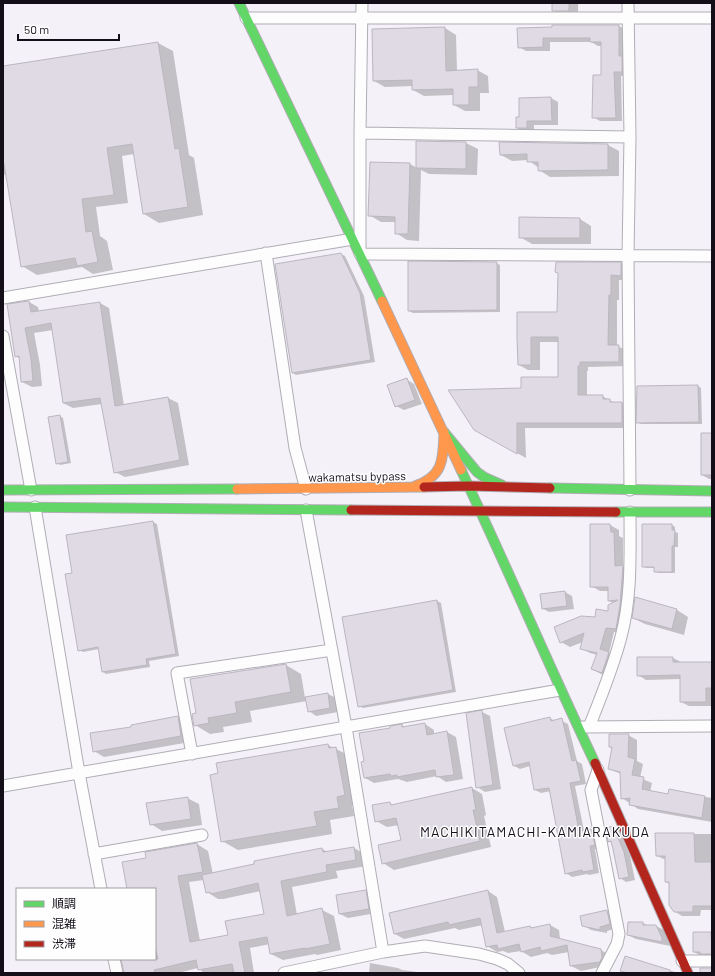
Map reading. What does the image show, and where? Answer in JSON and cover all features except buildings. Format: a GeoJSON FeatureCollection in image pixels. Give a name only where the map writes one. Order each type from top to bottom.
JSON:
{"type":"FeatureCollection","features":[{"type":"Feature","properties":{"kind":"main road"},"geometry":{"type":"LineString","coordinates":[[239,3],[353,239],[481,510],[560,690],[583,727],[598,770],[688,973]]}},
{"type":"Feature","properties":{"kind":"main road"},"geometry":{"type":"LineString","coordinates":[[411,487],[426,482],[440,469],[444,432]]}},
{"type":"Feature","properties":{"kind":"main road"},"geometry":{"type":"LineString","coordinates":[[444,432],[477,472],[494,482],[508,487]]}},
{"type":"Feature","properties":{"kind":"main road","name":"wakamatsu bypass"},"geometry":{"type":"LineString","coordinates":[[3,490],[306,489],[469,486],[712,491]]}},
{"type":"Feature","properties":{"kind":"main road"},"geometry":{"type":"LineString","coordinates":[[3,507],[712,512]]}},
{"type":"Feature","properties":{"kind":"street"},"geometry":{"type":"LineString","coordinates":[[362,3],[360,254],[712,256]]}},
{"type":"Feature","properties":{"kind":"street"},"geometry":{"type":"LineString","coordinates":[[628,3],[630,138],[628,256],[630,490]]}},
{"type":"Feature","properties":{"kind":"street"},"geometry":{"type":"LineString","coordinates":[[246,18],[712,18]]}},
{"type":"Feature","properties":{"kind":"street"},"geometry":{"type":"LineString","coordinates":[[360,132],[630,138]]}},
{"type":"Feature","properties":{"kind":"street"},"geometry":{"type":"LineString","coordinates":[[3,298],[353,239]]}},
{"type":"Feature","properties":{"kind":"street"},"geometry":{"type":"LineString","coordinates":[[266,253],[295,448],[306,489]]}},
{"type":"Feature","properties":{"kind":"street"},"geometry":{"type":"LineString","coordinates":[[3,336],[32,490]]}},
{"type":"Feature","properties":{"kind":"street"},"geometry":{"type":"LineString","coordinates":[[35,507],[79,773],[101,888]]}},
{"type":"Feature","properties":{"kind":"street"},"geometry":{"type":"LineString","coordinates":[[306,510],[346,727],[383,952]]}},
{"type":"Feature","properties":{"kind":"street"},"geometry":{"type":"LineString","coordinates":[[630,512],[630,587],[621,637],[608,679],[583,727],[712,726]]}},
{"type":"Feature","properties":{"kind":"street"},"geometry":{"type":"LineString","coordinates":[[192,754],[177,673],[332,650]]}},
{"type":"Feature","properties":{"kind":"street"},"geometry":{"type":"LineString","coordinates":[[3,786],[560,690]]}},
{"type":"Feature","properties":{"kind":"street"},"geometry":{"type":"LineString","coordinates":[[598,770],[591,790],[619,934],[617,944],[602,973]]}},
{"type":"Feature","properties":{"kind":"street"},"geometry":{"type":"LineString","coordinates":[[94,854],[202,835]]}},
{"type":"Feature","properties":{"kind":"street"},"geometry":{"type":"LineString","coordinates":[[284,973],[383,952],[425,946],[479,954],[497,959],[508,964],[519,973]]}},
{"type":"Feature","properties":{"kind":"street"},"geometry":{"type":"LineString","coordinates":[[114,960],[116,973]]}},
{"type":"Feature","properties":{"kind":"street"},"geometry":{"type":"LineString","coordinates":[[682,961],[712,961]]}},
{"type":"Feature","properties":{"kind":"traffic: fast"},"geometry":{"type":"LineString","coordinates":[[239,3],[382,301]]}},
{"type":"Feature","properties":{"kind":"traffic: fast"},"geometry":{"type":"LineString","coordinates":[[444,432],[477,472],[484,477],[502,485]]}},
{"type":"Feature","properties":{"kind":"traffic: fast"},"geometry":{"type":"LineString","coordinates":[[461,470],[595,763]]}},
{"type":"Feature","properties":{"kind":"traffic: fast"},"geometry":{"type":"LineString","coordinates":[[550,488],[712,491]]}},
{"type":"Feature","properties":{"kind":"traffic: fast"},"geometry":{"type":"LineString","coordinates":[[3,490],[237,489]]}},
{"type":"Feature","properties":{"kind":"traffic: fast"},"geometry":{"type":"LineString","coordinates":[[3,507],[351,510]]}},
{"type":"Feature","properties":{"kind":"traffic: fast"},"geometry":{"type":"LineString","coordinates":[[616,512],[712,512]]}},
{"type":"Feature","properties":{"kind":"traffic: slow"},"geometry":{"type":"LineString","coordinates":[[382,301],[461,470]]}},
{"type":"Feature","properties":{"kind":"traffic: slow"},"geometry":{"type":"LineString","coordinates":[[415,486],[425,482],[437,472],[442,458],[444,432]]}},
{"type":"Feature","properties":{"kind":"traffic: slow"},"geometry":{"type":"LineString","coordinates":[[237,489],[424,487]]}},
{"type":"Feature","properties":{"kind":"traffic: jam"},"geometry":{"type":"LineString","coordinates":[[424,487],[469,486],[550,488]]}},
{"type":"Feature","properties":{"kind":"traffic: jam"},"geometry":{"type":"LineString","coordinates":[[351,510],[616,512]]}},
{"type":"Feature","properties":{"kind":"traffic: jam"},"geometry":{"type":"LineString","coordinates":[[595,763],[688,973]]}},
{"type":"Feature","properties":{"kind":"district","name":"MACHIKITAMACHI-KAMIARAKUDA"},"geometry":{"type":"Point","coordinates":[535,831]}}]}
